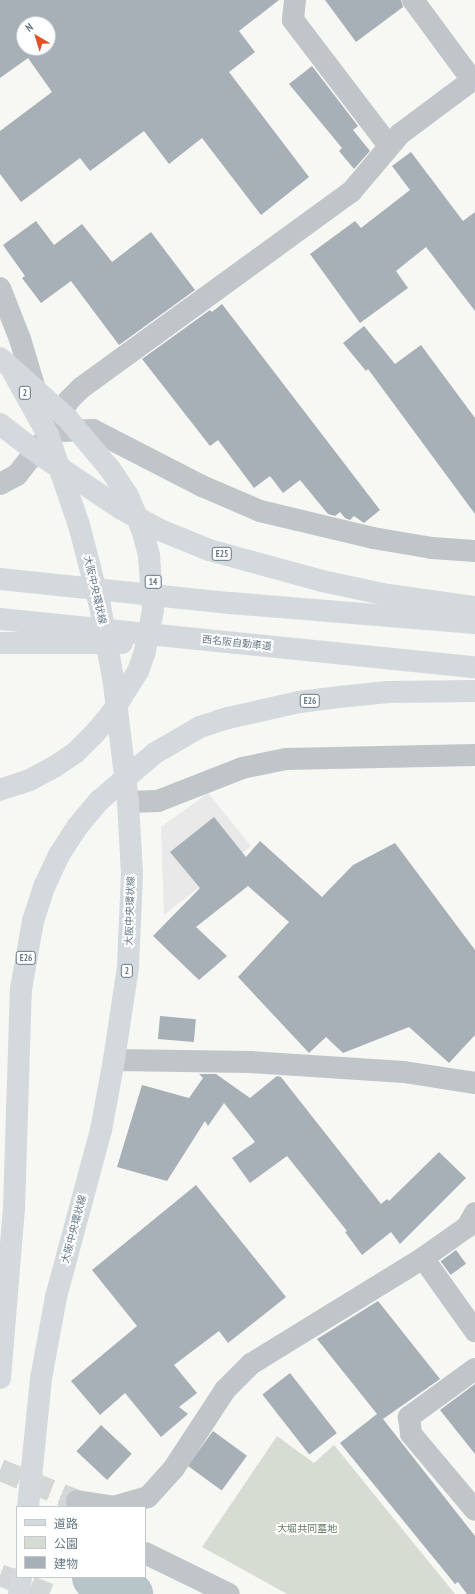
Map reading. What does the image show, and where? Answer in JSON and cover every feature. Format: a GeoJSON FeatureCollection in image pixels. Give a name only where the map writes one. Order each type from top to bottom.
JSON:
{"type":"FeatureCollection","features":[{"type":"Feature","properties":{"kind":"main road","name":"大阪中央環状線"},"geometry":{"type":"LineString","coordinates":[[0,353],[48,435],[79,525],[100,606],[114,684],[128,802],[132,874],[128,967],[114,1060],[100,1130],[56,1297],[41,1379],[28,1506]]}},
{"type":"Feature","properties":{"kind":"main road","name":"14"},"geometry":{"type":"LineString","coordinates":[[0,358],[68,419],[110,469],[128,496],[142,529],[153,582],[153,610],[146,651],[138,671],[111,714],[75,753],[54,767],[30,780],[0,790]]}},
{"type":"Feature","properties":{"kind":"main road","name":"E25"},"geometry":{"type":"LineString","coordinates":[[0,424],[39,454],[120,508],[160,530],[210,550],[322,581],[388,595],[475,608]]}},
{"type":"Feature","properties":{"kind":"main road"},"geometry":{"type":"LineString","coordinates":[[0,570],[60,585]]}},
{"type":"Feature","properties":{"kind":"main road"},"geometry":{"type":"LineString","coordinates":[[0,579],[230,602],[475,623]]}},
{"type":"Feature","properties":{"kind":"main road","name":"西名阪自動車道"},"geometry":{"type":"LineString","coordinates":[[0,619],[475,667]]}},
{"type":"Feature","properties":{"kind":"main road"},"geometry":{"type":"LineString","coordinates":[[0,644],[247,645]]}},
{"type":"Feature","properties":{"kind":"main road","name":"E26"},"geometry":{"type":"LineString","coordinates":[[0,1378],[14,1208],[22,982],[33,921],[45,885],[59,855],[77,827],[100,800],[154,753],[182,736],[221,720],[266,709],[339,697],[388,692],[475,691]]}},
{"type":"Feature","properties":{"kind":"main road"},"geometry":{"type":"LineString","coordinates":[[19,1594],[21,1578]]}},
{"type":"Feature","properties":{"kind":"street"},"geometry":{"type":"LineString","coordinates":[[295,0],[293,20],[389,146]]}},
{"type":"Feature","properties":{"kind":"street"},"geometry":{"type":"LineString","coordinates":[[0,484],[17,475],[48,435],[69,400],[81,388],[351,192],[400,134],[474,79],[413,0]]}},
{"type":"Feature","properties":{"kind":"street"},"geometry":{"type":"LineString","coordinates":[[0,288],[20,339],[48,435]]}},
{"type":"Feature","properties":{"kind":"street"},"geometry":{"type":"LineString","coordinates":[[48,435],[68,430],[93,430],[202,486],[260,511],[373,538],[432,548],[475,551]]}},
{"type":"Feature","properties":{"kind":"street"},"geometry":{"type":"LineString","coordinates":[[128,802],[158,801],[242,768],[286,759],[475,755]]}},
{"type":"Feature","properties":{"kind":"street"},"geometry":{"type":"LineString","coordinates":[[114,1060],[250,1062],[404,1072],[475,1083]]}},
{"type":"Feature","properties":{"kind":"street"},"geometry":{"type":"LineString","coordinates":[[116,1506],[148,1497],[174,1468],[225,1390],[251,1364],[423,1258],[467,1227],[475,1214]]}},
{"type":"Feature","properties":{"kind":"street"},"geometry":{"type":"LineString","coordinates":[[423,1258],[475,1331]]}},
{"type":"Feature","properties":{"kind":"street"},"geometry":{"type":"LineString","coordinates":[[475,1369],[409,1417],[411,1434],[475,1510]]}},
{"type":"Feature","properties":{"kind":"street"},"geometry":{"type":"LineString","coordinates":[[77,1501],[107,1506]]}},
{"type":"Feature","properties":{"kind":"street"},"geometry":{"type":"LineString","coordinates":[[146,1553],[229,1594]]}},
{"type":"Feature","properties":{"kind":"shaded area"},"geometry":{"type":"Polygon","coordinates":[[[208,793],[251,846],[164,915],[161,827],[208,793]]]}},
{"type":"Feature","properties":{"kind":"green space","name":"大堀共同墓地"},"geometry":{"type":"Polygon","coordinates":[[[277,1436],[314,1463],[334,1445],[455,1594],[287,1594],[202,1547],[277,1436]]]}},
{"type":"Feature","properties":{"kind":"building"},"geometry":{"type":"Polygon","coordinates":[[[0,0],[279,0],[239,31],[255,52],[229,72],[309,177],[261,215],[202,138],[169,164],[144,131],[90,171],[80,158],[21,202],[0,174],[0,131],[52,92],[28,58],[0,78],[0,0]]]}},
{"type":"Feature","properties":{"kind":"building"},"geometry":{"type":"Polygon","coordinates":[[[325,0],[401,0],[403,7],[356,42],[325,0]]]}},
{"type":"Feature","properties":{"kind":"building"},"geometry":{"type":"Polygon","coordinates":[[[312,66],[358,126],[353,130],[370,151],[354,169],[339,151],[342,148],[289,84],[312,66]]]}},
{"type":"Feature","properties":{"kind":"building"},"geometry":{"type":"Polygon","coordinates":[[[411,152],[463,221],[475,212],[475,311],[426,247],[396,271],[408,288],[360,323],[310,254],[355,221],[361,228],[410,190],[392,166],[411,152]]]}},
{"type":"Feature","properties":{"kind":"building"},"geometry":{"type":"Polygon","coordinates":[[[36,221],[54,245],[82,224],[112,262],[151,232],[195,290],[119,345],[71,281],[41,303],[22,278],[25,276],[3,245],[36,221]]]}},
{"type":"Feature","properties":{"kind":"building"},"geometry":{"type":"Polygon","coordinates":[[[222,304],[380,510],[364,523],[354,516],[350,520],[345,518],[340,512],[335,516],[328,514],[300,480],[283,493],[270,476],[254,488],[218,440],[210,446],[142,359],[210,310],[212,312],[222,304]]]}},
{"type":"Feature","properties":{"kind":"building"},"geometry":{"type":"Polygon","coordinates":[[[364,326],[395,364],[421,345],[475,418],[475,514],[368,369],[366,371],[343,343],[364,326]]]}},
{"type":"Feature","properties":{"kind":"building"},"geometry":{"type":"Polygon","coordinates":[[[214,817],[246,857],[260,841],[322,897],[353,865],[395,843],[475,950],[475,1035],[449,1063],[409,1027],[343,1053],[326,1037],[309,1053],[238,977],[289,922],[248,886],[196,927],[227,956],[199,980],[153,936],[200,888],[170,852],[214,817]]]}},
{"type":"Feature","properties":{"kind":"building"},"geometry":{"type":"Polygon","coordinates":[[[160,1016],[196,1019],[194,1042],[158,1039],[160,1016]]]}},
{"type":"Feature","properties":{"kind":"building"},"geometry":{"type":"Polygon","coordinates":[[[199,1074],[216,1074],[250,1098],[277,1076],[281,1077],[381,1204],[387,1199],[389,1201],[439,1152],[466,1178],[400,1244],[391,1232],[362,1255],[345,1232],[347,1231],[287,1156],[250,1183],[232,1158],[255,1142],[224,1103],[208,1126],[205,1121],[167,1181],[117,1167],[142,1085],[189,1098],[203,1078],[199,1074]]]}},
{"type":"Feature","properties":{"kind":"building"},"geometry":{"type":"Polygon","coordinates":[[[196,1185],[286,1297],[228,1343],[219,1331],[174,1365],[197,1393],[179,1407],[188,1414],[161,1437],[125,1393],[100,1415],[71,1381],[137,1326],[92,1270],[196,1185]]]}},
{"type":"Feature","properties":{"kind":"building"},"geometry":{"type":"Polygon","coordinates":[[[456,1250],[466,1264],[451,1275],[441,1261],[456,1250]]]}},
{"type":"Feature","properties":{"kind":"building"},"geometry":{"type":"Polygon","coordinates":[[[378,1301],[440,1379],[383,1419],[475,1536],[475,1594],[467,1594],[458,1582],[455,1584],[340,1443],[377,1414],[317,1339],[378,1301]]]}},
{"type":"Feature","properties":{"kind":"building"},"geometry":{"type":"Polygon","coordinates":[[[290,1373],[337,1433],[309,1454],[262,1395],[290,1373]]]}},
{"type":"Feature","properties":{"kind":"building"},"geometry":{"type":"Polygon","coordinates":[[[475,1384],[475,1454],[440,1410],[475,1384]]]}},
{"type":"Feature","properties":{"kind":"building"},"geometry":{"type":"Polygon","coordinates":[[[101,1425],[132,1454],[107,1480],[76,1451],[101,1425]]]}},
{"type":"Feature","properties":{"kind":"building"},"geometry":{"type":"Polygon","coordinates":[[[213,1431],[247,1456],[222,1490],[188,1466],[213,1431]]]}},
{"type":"Feature","properties":{"kind":"waterway"},"geometry":{"type":"LineString","coordinates":[[96,1578],[130,1594]]}},
{"type":"Feature","properties":{"kind":"tunnel"},"geometry":{"type":"LineString","coordinates":[[0,1470],[77,1501]]}},
{"type":"Feature","properties":{"kind":"tunnel"},"geometry":{"type":"LineString","coordinates":[[0,1575],[49,1594]]}}]}
